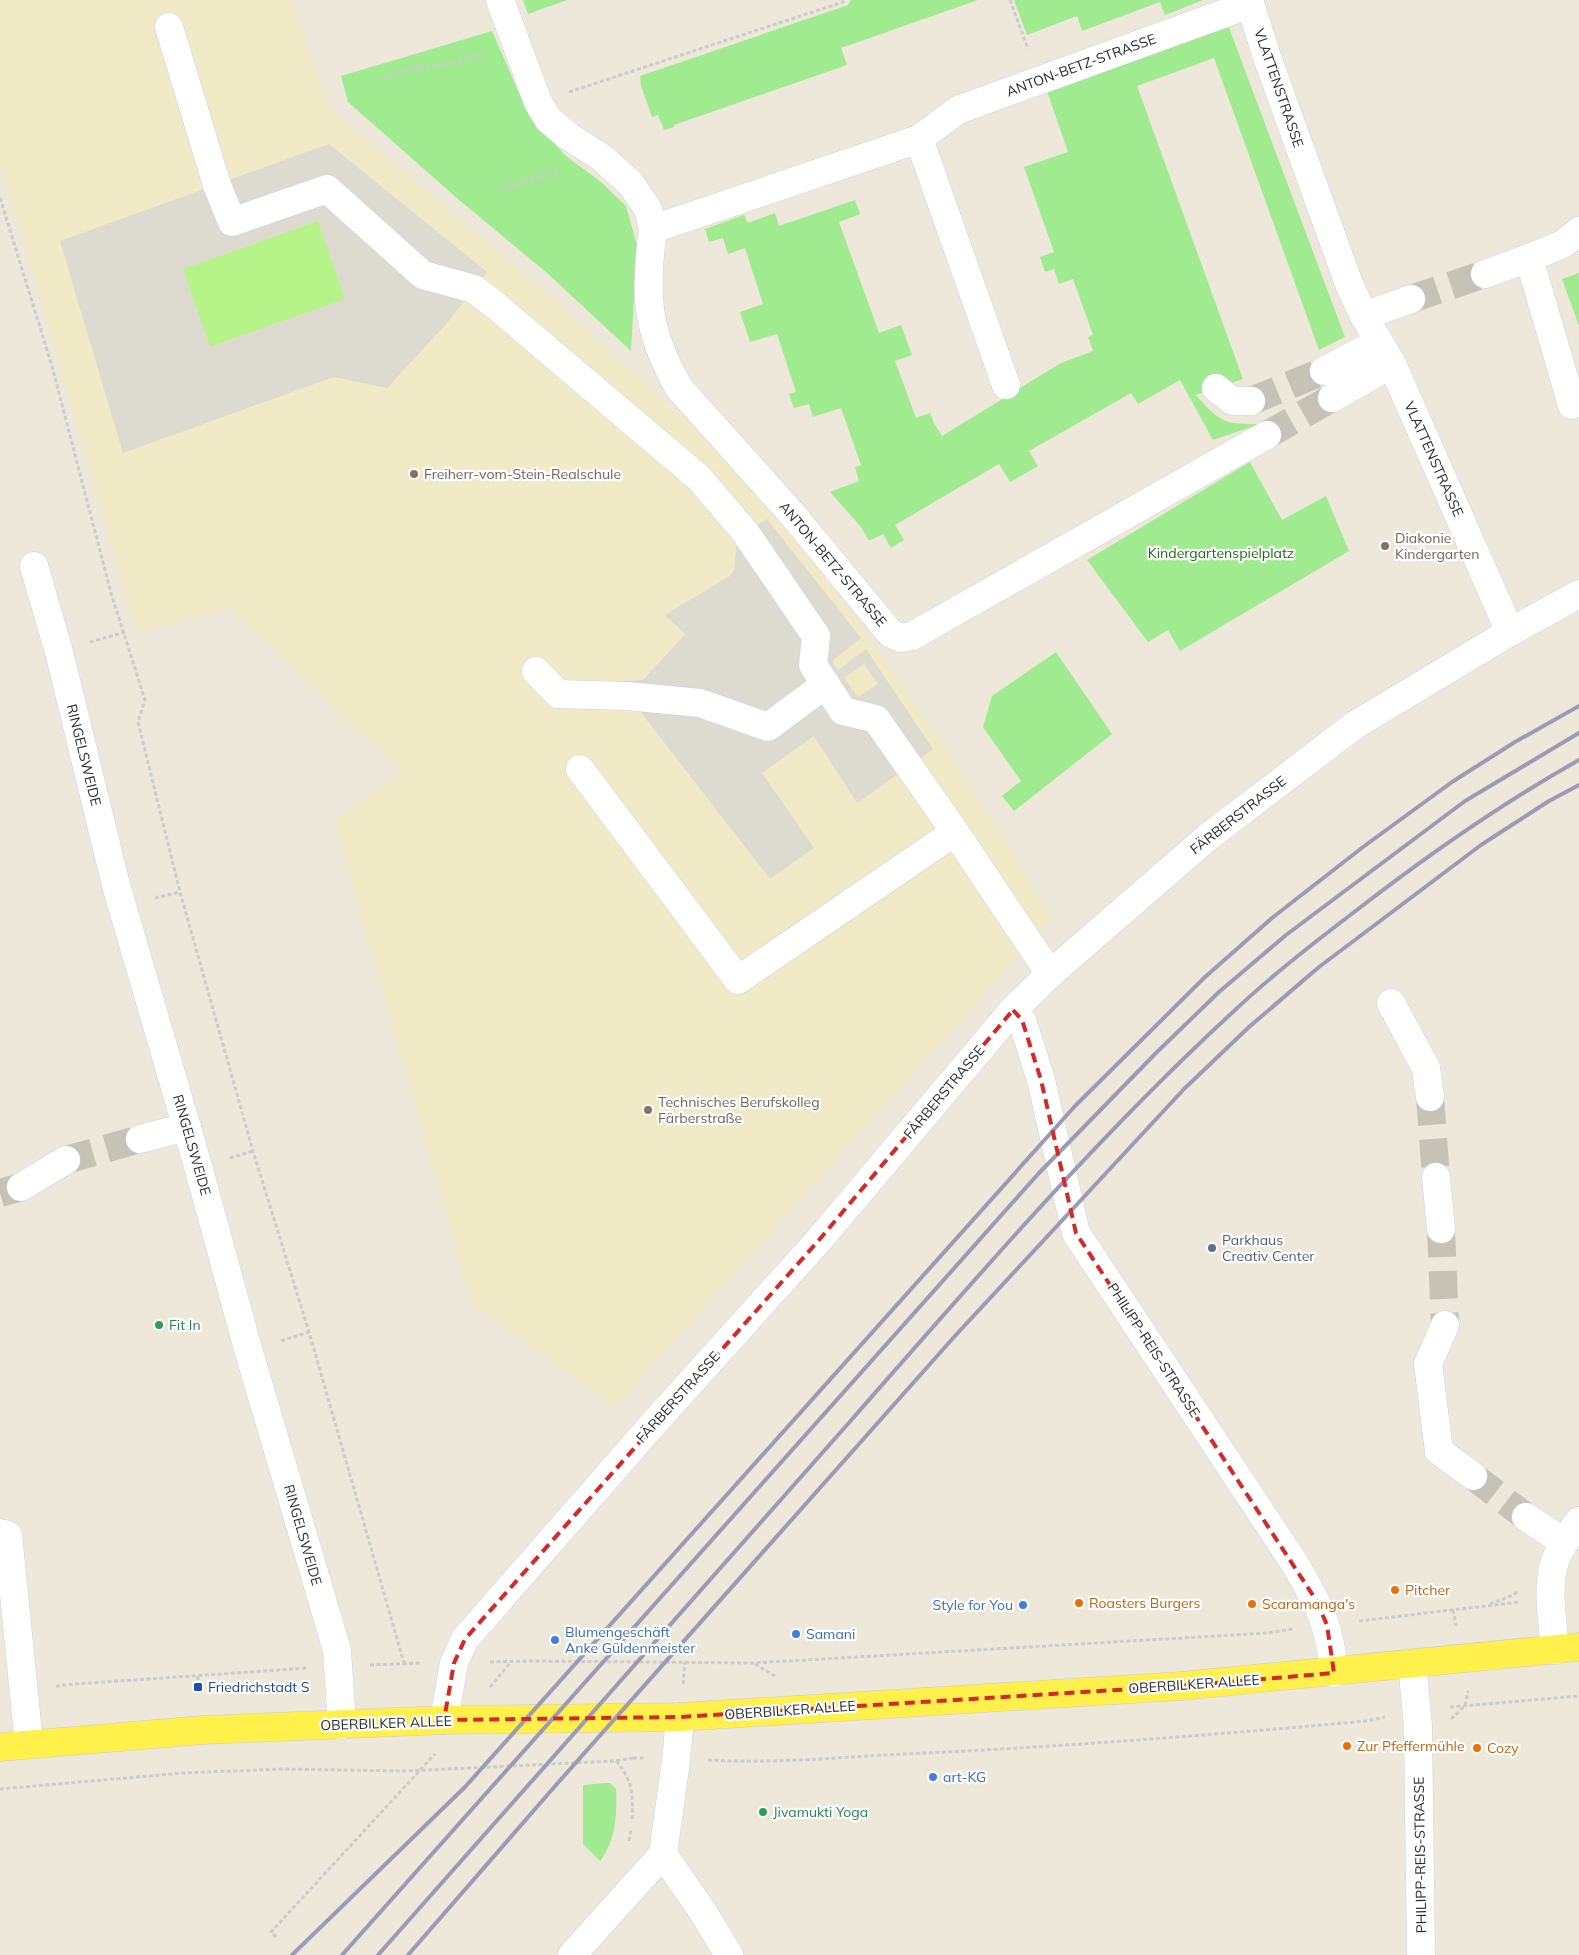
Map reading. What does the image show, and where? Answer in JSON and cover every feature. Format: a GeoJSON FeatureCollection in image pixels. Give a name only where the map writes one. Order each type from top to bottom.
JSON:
{"type":"FeatureCollection","features":[{"type":"Feature","properties":{"kind":"main road","name":"OBERBILKER ALLEE"},"geometry":{"type":"LineString","coordinates":[[0,1747],[203,1730],[444,1720],[680,1717],[1181,1686],[1567,1648]]}},
{"type":"Feature","properties":{"kind":"street","name":"ANTON-BETZ-STRASSE"},"geometry":{"type":"LineString","coordinates":[[500,0],[538,102],[548,119],[568,136],[600,156],[631,184],[648,209],[653,229],[648,262],[647,299],[653,330],[668,368],[679,388],[793,515],[892,634],[901,638],[912,636],[1267,435]]}},
{"type":"Feature","properties":{"kind":"street","name":"ANTON-BETZ-STRASSE"},"geometry":{"type":"LineString","coordinates":[[653,229],[919,139],[958,110],[1250,2]]}},
{"type":"Feature","properties":{"kind":"street","name":"VLATTENSTRASSE"},"geometry":{"type":"LineString","coordinates":[[1250,2],[1267,57],[1349,284],[1364,316],[1386,353],[1510,632]]}},
{"type":"Feature","properties":{"kind":"street"},"geometry":{"type":"LineString","coordinates":[[169,27],[217,185],[232,222],[327,189],[423,275],[474,289],[495,304],[699,478],[745,532],[816,636],[814,665],[844,711],[876,719],[955,832],[1050,974]]}},
{"type":"Feature","properties":{"kind":"street"},"geometry":{"type":"LineString","coordinates":[[919,139],[1006,384]]}},
{"type":"Feature","properties":{"kind":"street"},"geometry":{"type":"LineString","coordinates":[[1485,274],[1563,244],[1579,231]]}},
{"type":"Feature","properties":{"kind":"street"},"geometry":{"type":"LineString","coordinates":[[1529,258],[1572,404],[1579,402]]}},
{"type":"Feature","properties":{"kind":"street"},"geometry":{"type":"LineString","coordinates":[[1364,316],[1411,299]]}},
{"type":"Feature","properties":{"kind":"street"},"geometry":{"type":"LineString","coordinates":[[1324,371],[1386,353]]}},
{"type":"Feature","properties":{"kind":"street"},"geometry":{"type":"LineString","coordinates":[[1332,398],[1386,353]]}},
{"type":"Feature","properties":{"kind":"street"},"geometry":{"type":"LineString","coordinates":[[1216,388],[1232,401],[1251,401]]}},
{"type":"Feature","properties":{"kind":"street","name":"RINGELSWEIDE"},"geometry":{"type":"LineString","coordinates":[[34,566],[59,652],[116,885],[187,1127],[248,1349],[337,1650],[342,1725]]}},
{"type":"Feature","properties":{"kind":"street","name":"FÄRBERSTRASSE"},"geometry":{"type":"LineString","coordinates":[[444,1720],[454,1663],[464,1639],[654,1423],[819,1240],[1013,1010],[1050,974],[1208,837],[1355,725],[1510,632],[1579,594]]}},
{"type":"Feature","properties":{"kind":"street"},"geometry":{"type":"LineString","coordinates":[[536,671],[558,694],[628,696],[700,703],[768,727],[826,684]]}},
{"type":"Feature","properties":{"kind":"street"},"geometry":{"type":"LineString","coordinates":[[580,769],[738,980],[955,832]]}},
{"type":"Feature","properties":{"kind":"street"},"geometry":{"type":"LineString","coordinates":[[1391,1003],[1426,1068],[1430,1097]]}},
{"type":"Feature","properties":{"kind":"street","name":"PHILIPP-REIS-STRASSE"},"geometry":{"type":"LineString","coordinates":[[1013,1010],[1022,1020],[1041,1080],[1076,1233],[1295,1564],[1316,1600],[1327,1625],[1334,1672]]}},
{"type":"Feature","properties":{"kind":"street"},"geometry":{"type":"LineString","coordinates":[[140,1139],[187,1127]]}},
{"type":"Feature","properties":{"kind":"street"},"geometry":{"type":"LineString","coordinates":[[21,1187],[66,1160]]}},
{"type":"Feature","properties":{"kind":"street"},"geometry":{"type":"LineString","coordinates":[[1436,1177],[1441,1229]]}},
{"type":"Feature","properties":{"kind":"street"},"geometry":{"type":"LineString","coordinates":[[1445,1325],[1428,1364],[1439,1451],[1473,1476]]}},
{"type":"Feature","properties":{"kind":"street"},"geometry":{"type":"LineString","coordinates":[[1526,1517],[1571,1532],[1555,1562],[1550,1587],[1567,1648]]}},
{"type":"Feature","properties":{"kind":"street"},"geometry":{"type":"LineString","coordinates":[[0,1533],[8,1535],[29,1744]]}},
{"type":"Feature","properties":{"kind":"street","name":"PHILIPP-REIS-STRASSE"},"geometry":{"type":"LineString","coordinates":[[1412,1664],[1417,1709],[1421,1955]]}},
{"type":"Feature","properties":{"kind":"street"},"geometry":{"type":"LineString","coordinates":[[572,1955],[663,1854],[680,1717]]}},
{"type":"Feature","properties":{"kind":"street"},"geometry":{"type":"LineString","coordinates":[[663,1854],[703,1912],[729,1955]]}},
{"type":"Feature","properties":{"kind":"path"},"geometry":{"type":"LineString","coordinates":[[538,102],[842,2],[843,0]]}},
{"type":"Feature","properties":{"kind":"path"},"geometry":{"type":"LineString","coordinates":[[1010,0],[1039,80]]}},
{"type":"Feature","properties":{"kind":"path"},"geometry":{"type":"LineString","coordinates":[[382,78],[410,69],[454,63],[515,43]]}},
{"type":"Feature","properties":{"kind":"path"},"geometry":{"type":"LineString","coordinates":[[499,190],[600,156]]}},
{"type":"Feature","properties":{"kind":"path"},"geometry":{"type":"LineString","coordinates":[[0,198],[52,366],[112,593],[145,700],[138,722],[180,892],[404,1664],[361,1665]]}},
{"type":"Feature","properties":{"kind":"path"},"geometry":{"type":"LineString","coordinates":[[1350,1622],[1485,1606],[1514,1595],[1519,1589]]}},
{"type":"Feature","properties":{"kind":"path"},"geometry":{"type":"LineString","coordinates":[[1452,1610],[1456,1627]]}},
{"type":"Feature","properties":{"kind":"path"},"geometry":{"type":"LineString","coordinates":[[490,1686],[511,1662],[754,1664],[1267,1633],[1294,1629]]}},
{"type":"Feature","properties":{"kind":"path"},"geometry":{"type":"LineString","coordinates":[[684,1675],[685,1662]]}},
{"type":"Feature","properties":{"kind":"path"},"geometry":{"type":"LineString","coordinates":[[754,1664],[772,1676]]}},
{"type":"Feature","properties":{"kind":"path"},"geometry":{"type":"LineString","coordinates":[[25,1701],[61,1685],[316,1667]]}},
{"type":"Feature","properties":{"kind":"path"},"geometry":{"type":"LineString","coordinates":[[198,1676],[198,1686]]}},
{"type":"Feature","properties":{"kind":"path"},"geometry":{"type":"LineString","coordinates":[[1465,1706],[1468,1690]]}},
{"type":"Feature","properties":{"kind":"path"},"geometry":{"type":"LineString","coordinates":[[706,1760],[752,1761],[991,1750],[1185,1738],[1366,1721],[1417,1709],[1579,1696]]}},
{"type":"Feature","properties":{"kind":"path"},"geometry":{"type":"LineString","coordinates":[[276,1937],[271,1932],[436,1754]]}},
{"type":"Feature","properties":{"kind":"path"},"geometry":{"type":"LineString","coordinates":[[0,1789],[280,1769],[422,1770],[615,1761],[633,1758]]}},
{"type":"Feature","properties":{"kind":"path"},"geometry":{"type":"LineString","coordinates":[[615,1761],[622,1768],[630,1782],[633,1802],[628,1841],[635,1844]]}},
{"type":"Feature","properties":{"kind":"highlighted area"},"geometry":{"type":"Polygon","coordinates":[[[1013,1010],[1022,1020],[1041,1080],[1076,1233],[1316,1600],[1327,1625],[1334,1673],[1181,1686],[680,1717],[444,1720],[454,1663],[465,1639],[819,1240],[1013,1010]]]}},
{"type":"Feature","properties":{"kind":"shaded area"},"geometry":{"type":"Polygon","coordinates":[[[0,0],[292,0],[330,109],[541,288],[700,434],[772,514],[834,589],[949,753],[1053,917],[615,1407],[472,1304],[334,821],[402,772],[230,608],[137,632],[29,257],[0,167],[0,0]]]}},
{"type":"Feature","properties":{"kind":"shaded area"},"geometry":{"type":"Polygon","coordinates":[[[329,144],[487,272],[447,323],[387,388],[334,377],[123,453],[60,241],[329,144]],[[318,221],[183,269],[210,347],[345,299],[318,221]]]}},
{"type":"Feature","properties":{"kind":"shaded area"},"geometry":{"type":"Polygon","coordinates":[[[767,519],[861,638],[832,661],[838,670],[866,649],[933,749],[857,803],[814,736],[762,773],[814,848],[770,879],[622,688],[622,681],[643,680],[685,634],[665,615],[730,576],[734,570],[737,541],[745,532],[767,519]],[[864,664],[844,678],[858,697],[878,684],[864,664]]]}},
{"type":"Feature","properties":{"kind":"green space"},"geometry":{"type":"Polygon","coordinates":[[[523,0],[567,0],[528,14],[523,0]]]}},
{"type":"Feature","properties":{"kind":"green space"},"geometry":{"type":"Polygon","coordinates":[[[851,0],[978,0],[841,48],[847,65],[664,130],[658,115],[652,117],[641,86],[640,76],[848,5],[851,0]]]}},
{"type":"Feature","properties":{"kind":"green space"},"geometry":{"type":"Polygon","coordinates":[[[1014,0],[1203,0],[1165,15],[1160,2],[1082,31],[1077,16],[1027,35],[1014,0]]]}},
{"type":"Feature","properties":{"kind":"green space"},"geometry":{"type":"Polygon","coordinates":[[[1228,25],[1345,337],[1319,350],[1214,58],[1137,86],[1243,379],[1196,395],[1210,411],[1223,420],[1238,424],[1260,424],[1213,440],[1180,380],[1138,404],[1131,393],[1029,451],[1038,466],[1010,482],[999,464],[895,525],[904,540],[891,548],[883,534],[869,541],[861,527],[830,492],[859,481],[855,467],[861,465],[841,408],[813,417],[809,404],[794,408],[789,394],[796,392],[777,334],[750,342],[740,312],[763,304],[745,248],[728,254],[723,238],[709,242],[705,229],[744,215],[748,223],[775,213],[779,226],[855,200],[860,214],[839,222],[879,333],[901,325],[912,355],[895,361],[916,418],[930,413],[942,436],[1061,363],[1093,351],[1088,337],[1093,335],[1073,279],[1059,284],[1054,269],[1045,272],[1040,257],[1054,252],[1024,167],[1068,152],[1046,88],[1228,25]]]}},
{"type":"Feature","properties":{"kind":"green space"},"geometry":{"type":"Polygon","coordinates":[[[492,31],[530,118],[566,156],[601,182],[626,206],[637,245],[631,351],[546,272],[459,200],[348,102],[341,76],[492,31]]]}},
{"type":"Feature","properties":{"kind":"green space"},"geometry":{"type":"Polygon","coordinates":[[[318,221],[346,299],[210,347],[182,269],[318,221]]]}},
{"type":"Feature","properties":{"kind":"green space"},"geometry":{"type":"Polygon","coordinates":[[[1579,273],[1579,326],[1562,279],[1579,273]]]}},
{"type":"Feature","properties":{"kind":"green space","name":"Kindergartenspielplatz"},"geometry":{"type":"Polygon","coordinates":[[[1250,462],[1282,520],[1326,496],[1349,551],[1180,651],[1168,630],[1148,642],[1087,560],[1250,462]]]}},
{"type":"Feature","properties":{"kind":"green space"},"geometry":{"type":"Polygon","coordinates":[[[1056,652],[1112,734],[1014,811],[1002,796],[1021,781],[983,727],[992,696],[1056,652]]]}},
{"type":"Feature","properties":{"kind":"green space"},"geometry":{"type":"Polygon","coordinates":[[[610,1783],[616,1789],[616,1818],[609,1845],[600,1861],[583,1844],[583,1785],[610,1783]]]}},
{"type":"Feature","properties":{"kind":"tunnel"},"geometry":{"type":"LineString","coordinates":[[1411,299],[1485,274]]}},
{"type":"Feature","properties":{"kind":"tunnel"},"geometry":{"type":"LineString","coordinates":[[1251,401],[1324,371]]}},
{"type":"Feature","properties":{"kind":"tunnel"},"geometry":{"type":"LineString","coordinates":[[1267,435],[1332,398]]}},
{"type":"Feature","properties":{"kind":"tunnel"},"geometry":{"type":"LineString","coordinates":[[1430,1097],[1436,1177]]}},
{"type":"Feature","properties":{"kind":"tunnel"},"geometry":{"type":"LineString","coordinates":[[66,1160],[140,1139]]}},
{"type":"Feature","properties":{"kind":"tunnel"},"geometry":{"type":"LineString","coordinates":[[0,1193],[21,1187]]}},
{"type":"Feature","properties":{"kind":"tunnel"},"geometry":{"type":"LineString","coordinates":[[1441,1229],[1445,1325]]}},
{"type":"Feature","properties":{"kind":"tunnel"},"geometry":{"type":"LineString","coordinates":[[1473,1476],[1526,1517]]}},
{"type":"Feature","properties":{"kind":"railway"},"geometry":{"type":"LineString","coordinates":[[292,1955],[465,1787],[1075,1106],[1205,977],[1272,918],[1363,847],[1452,782],[1515,742],[1579,706]]}},
{"type":"Feature","properties":{"kind":"railway"},"geometry":{"type":"LineString","coordinates":[[342,1955],[1039,1173],[1156,1053],[1219,992],[1286,935],[1465,801],[1579,733]]}},
{"type":"Feature","properties":{"kind":"railway"},"geometry":{"type":"LineString","coordinates":[[378,1955],[992,1260],[1134,1108],[1248,998],[1322,936],[1491,813],[1579,760]]}},
{"type":"Feature","properties":{"kind":"railway"},"geometry":{"type":"LineString","coordinates":[[408,1955],[556,1785],[954,1337],[1184,1089],[1249,1027],[1319,967],[1481,845],[1549,801],[1579,785]]}},
{"type":"Feature","properties":{"kind":"place","name":"Freiherr-vom-Stein-Realschule"},"geometry":{"type":"Point","coordinates":[414,474]}},
{"type":"Feature","properties":{"kind":"place","name":"Diakonie Kindergarten"},"geometry":{"type":"Point","coordinates":[1385,546]}},
{"type":"Feature","properties":{"kind":"place","name":"Technisches Berufskolleg Färberstraße"},"geometry":{"type":"Point","coordinates":[648,1110]}},
{"type":"Feature","properties":{"kind":"place","name":"Parkhaus Creativ Center"},"geometry":{"type":"Point","coordinates":[1212,1248]}},
{"type":"Feature","properties":{"kind":"place","name":"Fit In"},"geometry":{"type":"Point","coordinates":[159,1325]}},
{"type":"Feature","properties":{"kind":"place","name":"Pitcher"},"geometry":{"type":"Point","coordinates":[1395,1590]}},
{"type":"Feature","properties":{"kind":"place","name":"Roasters Burgers"},"geometry":{"type":"Point","coordinates":[1079,1603]}},
{"type":"Feature","properties":{"kind":"place","name":"Scaramanga's"},"geometry":{"type":"Point","coordinates":[1252,1604]}},
{"type":"Feature","properties":{"kind":"place","name":"Style for You"},"geometry":{"type":"Point","coordinates":[1023,1605]}},
{"type":"Feature","properties":{"kind":"place","name":"Samani"},"geometry":{"type":"Point","coordinates":[796,1634]}},
{"type":"Feature","properties":{"kind":"place","name":"Blumengeschäft Anke Güldenmeister"},"geometry":{"type":"Point","coordinates":[555,1640]}},
{"type":"Feature","properties":{"kind":"place","name":"Friedrichstadt S"},"geometry":{"type":"Point","coordinates":[198,1687]}},
{"type":"Feature","properties":{"kind":"place","name":"Zur Pfeffermühle"},"geometry":{"type":"Point","coordinates":[1347,1746]}},
{"type":"Feature","properties":{"kind":"place","name":"Cozy"},"geometry":{"type":"Point","coordinates":[1477,1748]}},
{"type":"Feature","properties":{"kind":"place","name":"art-KG"},"geometry":{"type":"Point","coordinates":[933,1777]}},
{"type":"Feature","properties":{"kind":"place","name":"Jivamukti Yoga"},"geometry":{"type":"Point","coordinates":[763,1812]}}]}
